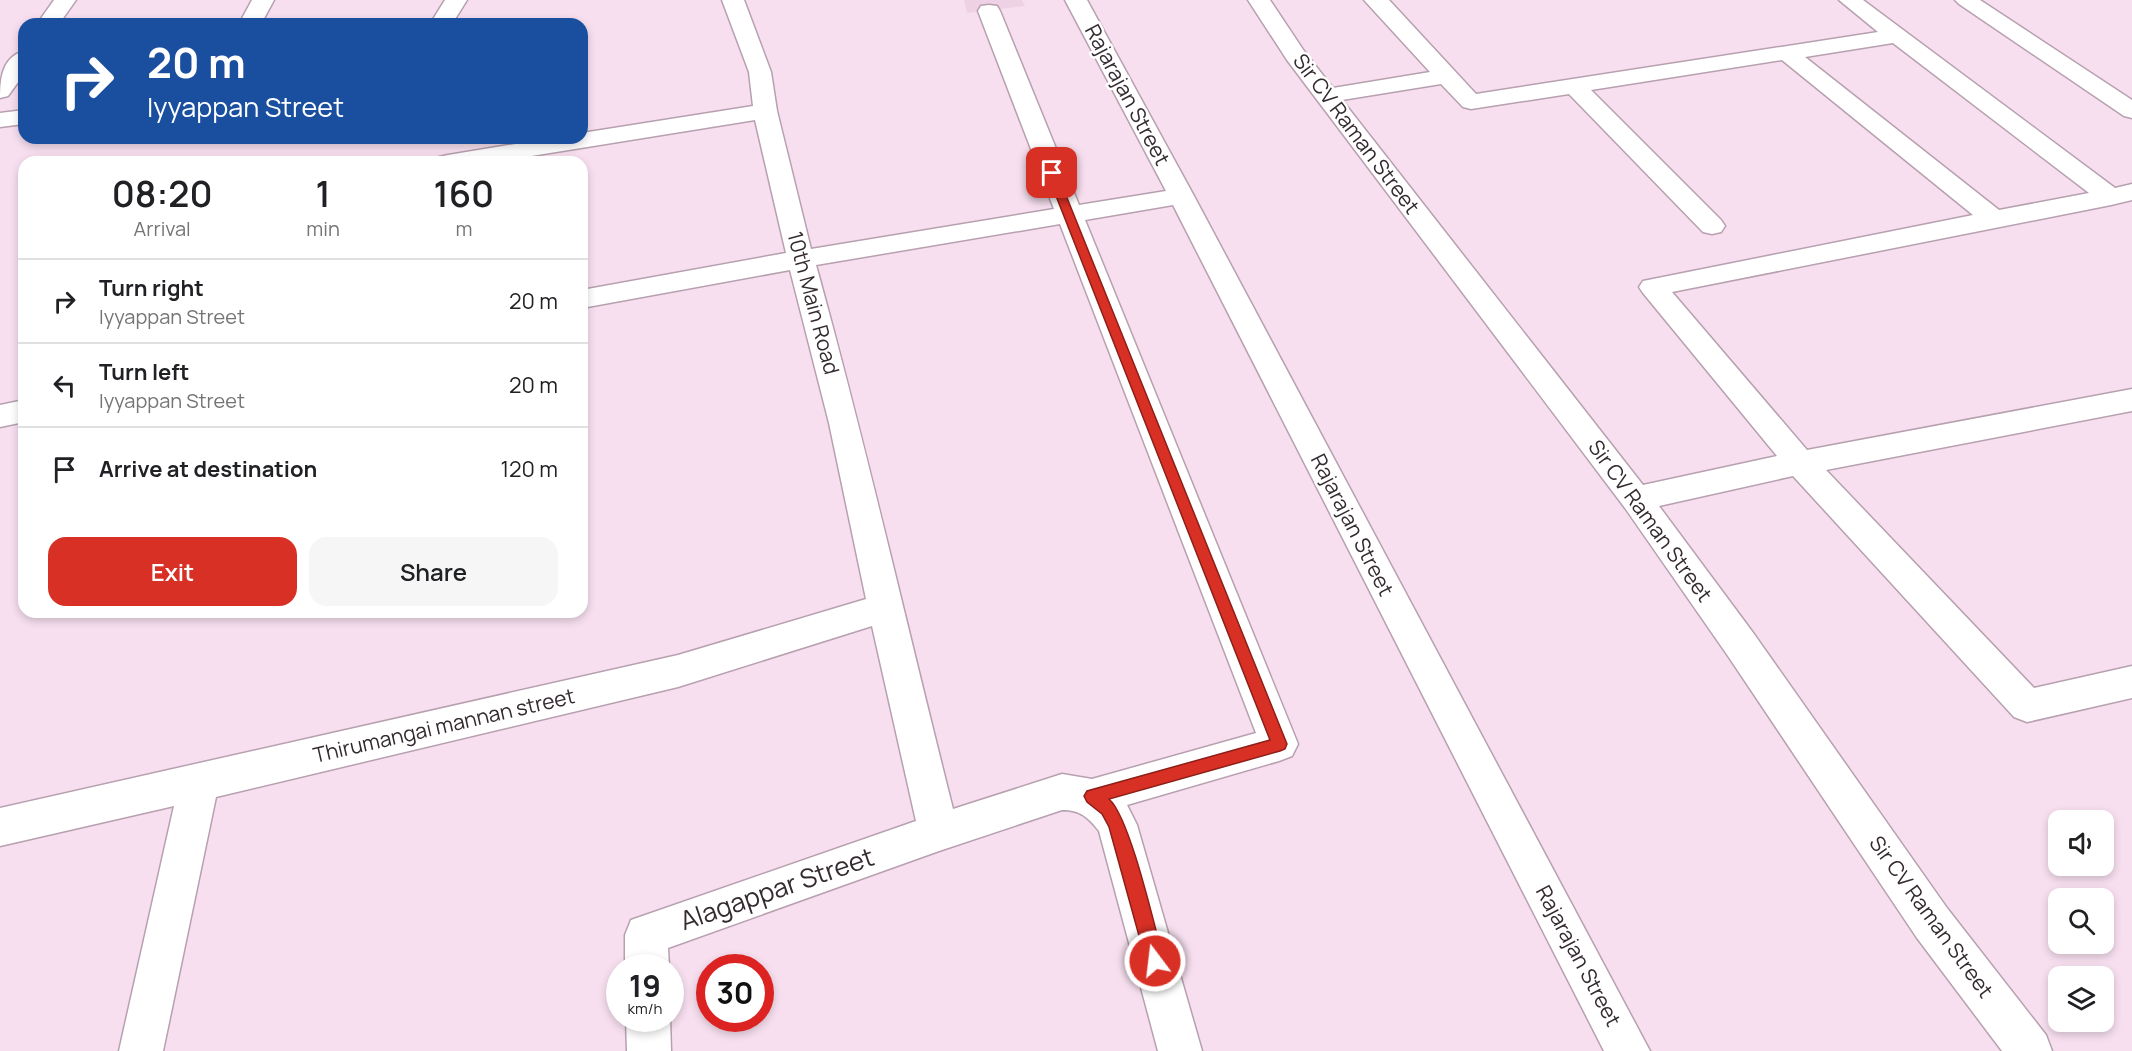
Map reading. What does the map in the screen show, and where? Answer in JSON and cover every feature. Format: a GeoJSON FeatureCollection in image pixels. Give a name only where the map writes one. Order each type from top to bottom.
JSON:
{"type":"FeatureCollection","features":[{"type":"Feature","properties":{"kind":"street"},"geometry":{"type":"LineString","coordinates":[[52,18],[65,0]]}},
{"type":"Feature","properties":{"kind":"street"},"geometry":{"type":"LineString","coordinates":[[252,18],[263,0]]}},
{"type":"Feature","properties":{"kind":"street"},"geometry":{"type":"LineString","coordinates":[[445,18],[456,0]]}},
{"type":"Feature","properties":{"kind":"street","name":"10th Main Road"},"geometry":{"type":"LineString","coordinates":[[733,0],[760,72],[765,111],[782,188],[844,423],[885,608],[939,832]]}},
{"type":"Feature","properties":{"kind":"street","name":"Rajarajan Street"},"geometry":{"type":"LineString","coordinates":[[1076,0],[1181,196],[1628,1051]]}},
{"type":"Feature","properties":{"kind":"street","name":"Sir CV Raman Street"},"geometry":{"type":"LineString","coordinates":[[1259,0],[1295,55],[1636,499],[1741,645],[1932,922],[2030,1051]]}},
{"type":"Feature","properties":{"kind":"street"},"geometry":{"type":"LineString","coordinates":[[1378,0],[1375,0],[1471,102],[1894,36]]}},
{"type":"Feature","properties":{"kind":"street"},"geometry":{"type":"LineString","coordinates":[[1850,0],[1894,36],[2121,194]]}},
{"type":"Feature","properties":{"kind":"street"},"geometry":{"type":"LineString","coordinates":[[1966,0],[2132,111]]}},
{"type":"Feature","properties":{"kind":"street"},"geometry":{"type":"LineString","coordinates":[[989,11],[1280,744],[1093,796]]}},
{"type":"Feature","properties":{"kind":"street"},"geometry":{"type":"LineString","coordinates":[[1787,53],[1995,220]]}},
{"type":"Feature","properties":{"kind":"street"},"geometry":{"type":"LineString","coordinates":[[0,91],[18,66]]}},
{"type":"Feature","properties":{"kind":"street"},"geometry":{"type":"LineString","coordinates":[[1327,96],[1446,76]]}},
{"type":"Feature","properties":{"kind":"street"},"geometry":{"type":"LineString","coordinates":[[1574,86],[1712,226]]}},
{"type":"Feature","properties":{"kind":"street"},"geometry":{"type":"LineString","coordinates":[[588,139],[765,111]]}},
{"type":"Feature","properties":{"kind":"street"},"geometry":{"type":"LineString","coordinates":[[0,120],[18,118]]}},
{"type":"Feature","properties":{"kind":"street"},"geometry":{"type":"LineString","coordinates":[[485,156],[560,144]]}},
{"type":"Feature","properties":{"kind":"street"},"geometry":{"type":"LineString","coordinates":[[2121,194],[1653,287],[1800,463],[2027,706],[2132,682]]}},
{"type":"Feature","properties":{"kind":"street"},"geometry":{"type":"LineString","coordinates":[[588,298],[802,259],[1181,196]]}},
{"type":"Feature","properties":{"kind":"street"},"geometry":{"type":"LineString","coordinates":[[1636,499],[1800,463],[2132,400]]}},
{"type":"Feature","properties":{"kind":"street"},"geometry":{"type":"LineString","coordinates":[[0,416],[18,412]]}},
{"type":"Feature","properties":{"kind":"street","name":"Thirumangai mannan street"},"geometry":{"type":"LineString","coordinates":[[0,827],[678,671],[885,608]]}},
{"type":"Feature","properties":{"kind":"street"},"geometry":{"type":"LineString","coordinates":[[141,1051],[199,783]]}},
{"type":"Feature","properties":{"kind":"street"},"geometry":{"type":"LineString","coordinates":[[939,832],[1062,792],[1078,791],[1093,796],[1107,809],[1117,825],[1180,1051]]}},
{"type":"Feature","properties":{"kind":"street","name":"Alagappar Street"},"geometry":{"type":"LineString","coordinates":[[647,954],[646,935],[939,832]]}},
{"type":"Feature","properties":{"kind":"street"},"geometry":{"type":"LineString","coordinates":[[648,1032],[649,1051]]}},
{"type":"Feature","properties":{"kind":"shaded area"},"geometry":{"type":"Polygon","coordinates":[[[964,0],[1022,0],[1025,6],[967,13],[964,0]]]}},
{"type":"Feature","properties":{"kind":"route"},"geometry":{"type":"LineString","coordinates":[[1052,173],[1280,744],[1093,796],[1107,809],[1117,825],[1155,961]]}}]}
